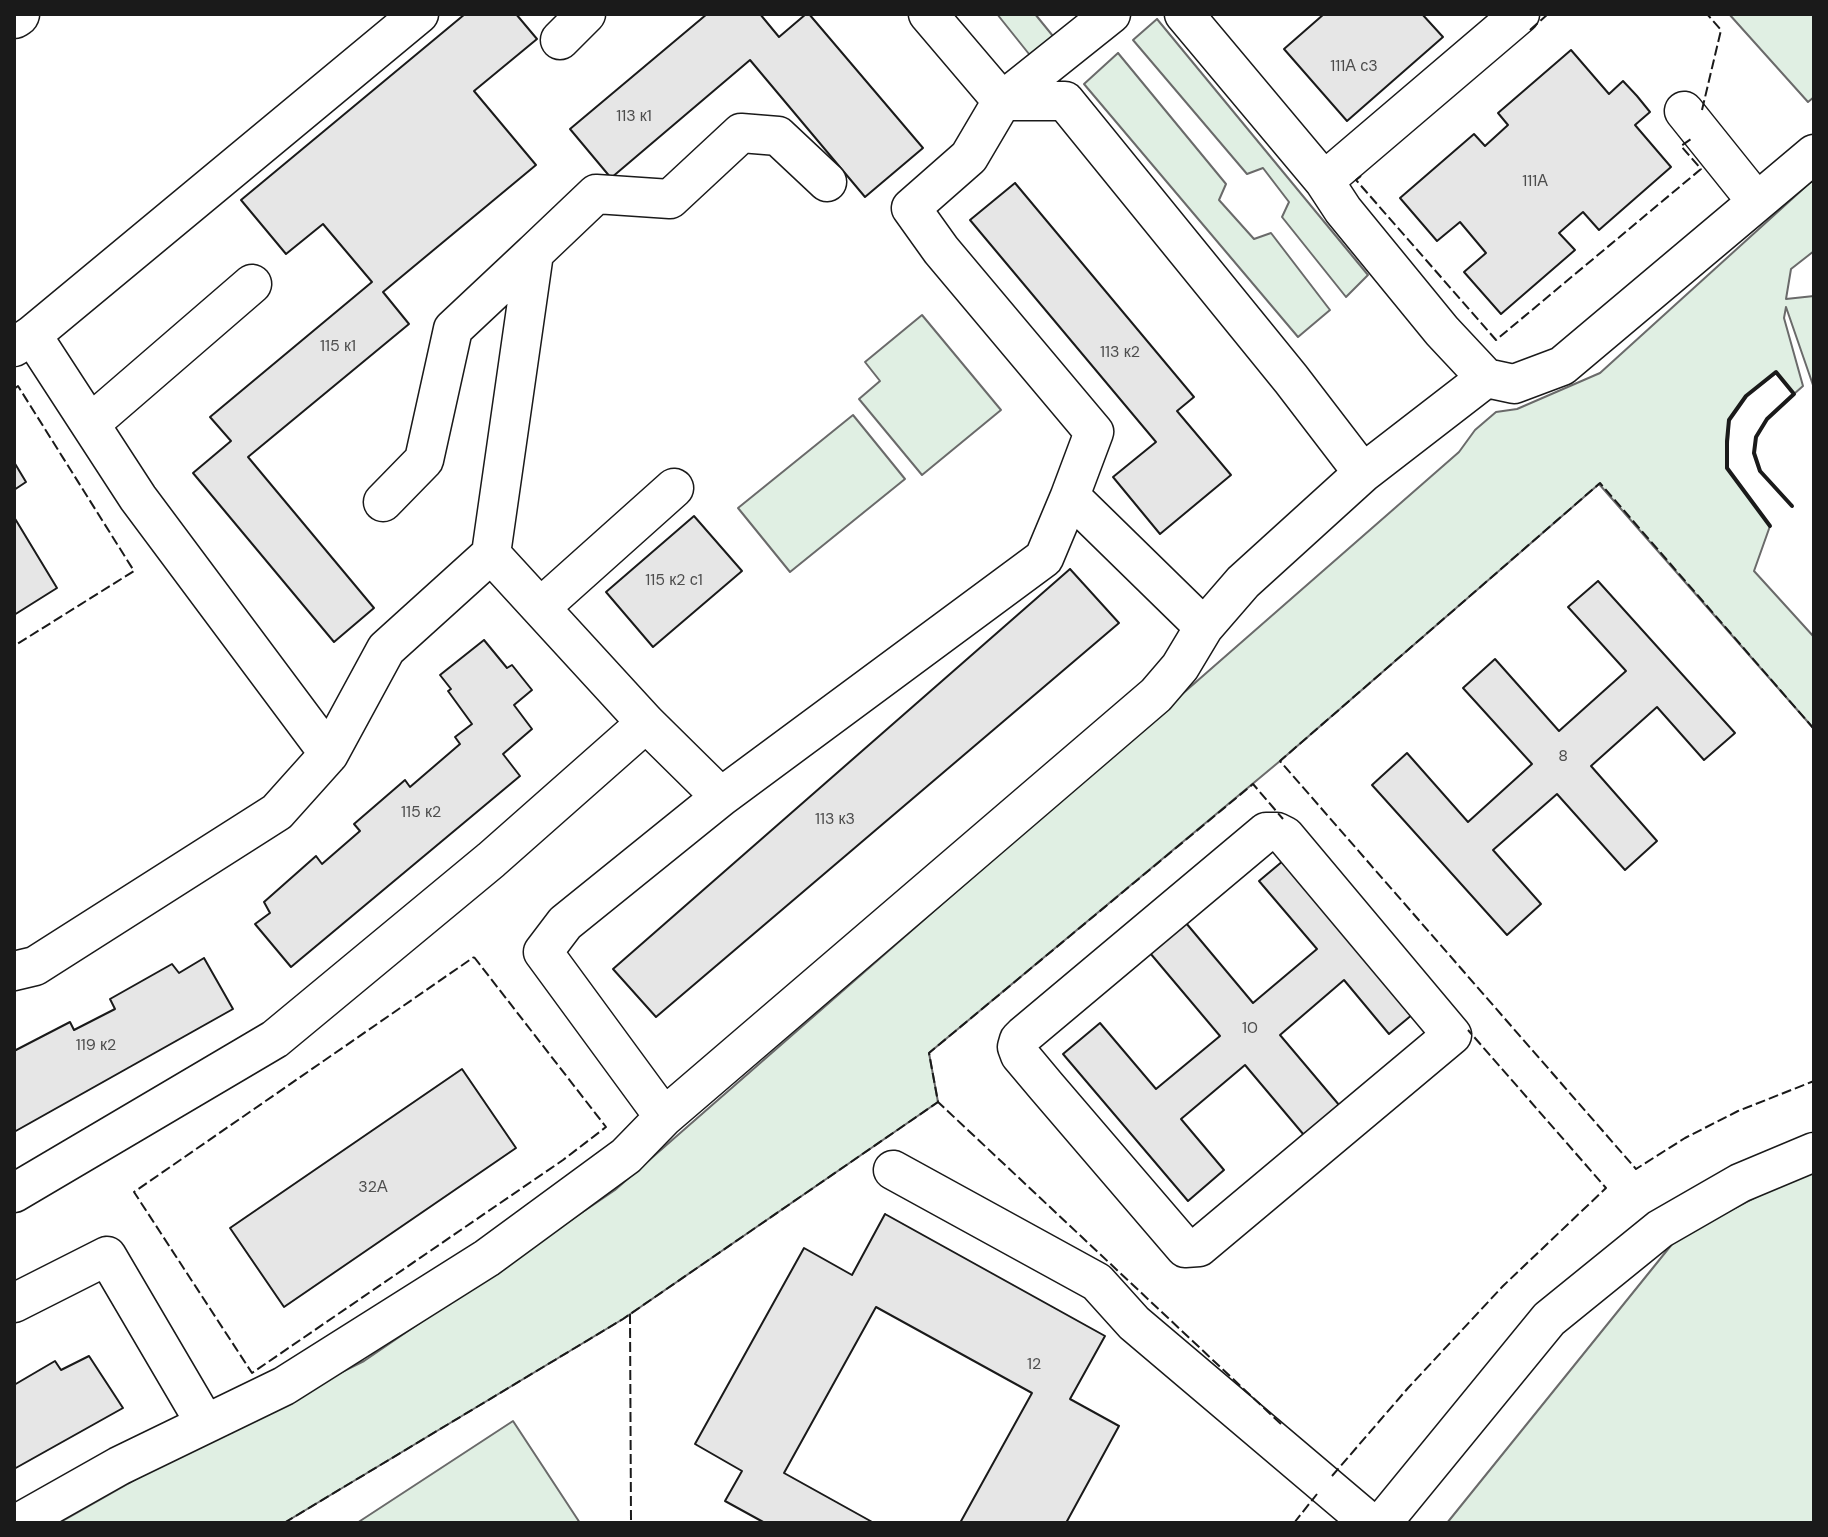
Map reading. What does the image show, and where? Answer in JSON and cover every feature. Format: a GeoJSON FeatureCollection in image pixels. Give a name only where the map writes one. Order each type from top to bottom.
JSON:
{"type":"FeatureCollection","features":[{"type":"Feature","properties":{"kind":"street"},"geometry":{"type":"LineString","coordinates":[[329,754],[138,498],[90,424],[23,341],[419,14]]}},
{"type":"Feature","properties":{"kind":"street"},"geometry":{"type":"LineString","coordinates":[[928,14],[1002,101],[1065,101],[1291,379],[1363,473]]}},
{"type":"Feature","properties":{"kind":"street"},"geometry":{"type":"LineString","coordinates":[[664,1117],[543,952],[565,923],[721,797],[1044,558],[1094,432],[941,250],[911,208],[969,157],[1002,101],[1111,14]]}},
{"type":"Feature","properties":{"kind":"street"},"geometry":{"type":"LineString","coordinates":[[1184,14],[1324,181],[1343,210],[1432,319],[1486,378],[1514,384],[1562,366],[1814,154]]}},
{"type":"Feature","properties":{"kind":"street"},"geometry":{"type":"LineString","coordinates":[[1324,181],[1511,17]]}},
{"type":"Feature","properties":{"kind":"street"},"geometry":{"type":"LineString","coordinates":[[1684,111],[1757,202]]}},
{"type":"Feature","properties":{"kind":"street"},"geometry":{"type":"LineString","coordinates":[[383,502],[424,460],[453,329],[596,194],[670,199],[741,133],[778,136],[827,182]]}},
{"type":"Feature","properties":{"kind":"street"},"geometry":{"type":"LineString","coordinates":[[14,971],[35,966],[277,812],[329,754],[386,649],[491,554],[534,253]]}},
{"type":"Feature","properties":{"kind":"street"},"geometry":{"type":"LineString","coordinates":[[90,424],[252,284]]}},
{"type":"Feature","properties":{"kind":"street"},"geometry":{"type":"LineString","coordinates":[[18,1523],[119,1466],[284,1386],[487,1258],[626,1156],[664,1117],[1156,695],[1180,667],[1204,627],[1243,582],[1363,473],[1486,378]]}},
{"type":"Feature","properties":{"kind":"street"},"geometry":{"type":"LineString","coordinates":[[541,607],[674,488]]}},
{"type":"Feature","properties":{"kind":"street"},"geometry":{"type":"LineString","coordinates":[[1070,496],[1204,627]]}},
{"type":"Feature","properties":{"kind":"street"},"geometry":{"type":"LineString","coordinates":[[491,554],[646,723],[721,797]]}},
{"type":"Feature","properties":{"kind":"street"},"geometry":{"type":"LineString","coordinates":[[14,1193],[275,1039],[491,860],[646,723]]}},
{"type":"Feature","properties":{"kind":"street"},"geometry":{"type":"LineString","coordinates":[[1266,832],[1285,836],[1452,1035],[1199,1247],[1185,1248],[1020,1055],[1017,1047],[1019,1040],[1266,832]]}},
{"type":"Feature","properties":{"kind":"street"},"geometry":{"type":"LineString","coordinates":[[1382,1523],[1549,1319],[1660,1229],[1740,1183],[1814,1152]]}},
{"type":"Feature","properties":{"kind":"street"},"geometry":{"type":"LineString","coordinates":[[893,1170],[1097,1282],[1134,1323],[1370,1523]]}},
{"type":"Feature","properties":{"kind":"street"},"geometry":{"type":"LineString","coordinates":[[14,1303],[107,1256],[205,1423]]}},
{"type":"Feature","properties":{"kind":"green space"},"geometry":{"type":"Polygon","coordinates":[[[997,14],[1035,14],[1057,41],[1033,59],[997,14]]]}},
{"type":"Feature","properties":{"kind":"green space"},"geometry":{"type":"Polygon","coordinates":[[[1729,14],[1814,14],[1814,97],[1808,102],[1729,14]]]}},
{"type":"Feature","properties":{"kind":"green space"},"geometry":{"type":"Polygon","coordinates":[[[1157,19],[1368,275],[1346,297],[1282,217],[1289,202],[1263,168],[1247,174],[1133,40],[1157,19]]]}},
{"type":"Feature","properties":{"kind":"green space"},"geometry":{"type":"Polygon","coordinates":[[[1118,53],[1226,184],[1219,200],[1254,239],[1271,233],[1330,310],[1298,337],[1084,84],[1118,53]]]}},
{"type":"Feature","properties":{"kind":"green space"},"geometry":{"type":"Polygon","coordinates":[[[1814,179],[1814,251],[1791,269],[1786,299],[1814,296],[1814,388],[1786,307],[1784,318],[1803,386],[1794,394],[1776,373],[1746,396],[1729,420],[1727,468],[1770,526],[1754,571],[1814,637],[1814,729],[1599,484],[1280,761],[929,1053],[938,1102],[623,1319],[284,1523],[59,1523],[205,1440],[364,1361],[615,1190],[1459,452],[1475,430],[1496,412],[1517,409],[1600,373],[1814,179]]]}},
{"type":"Feature","properties":{"kind":"green space"},"geometry":{"type":"Polygon","coordinates":[[[922,315],[1001,410],[922,475],[859,399],[880,381],[865,362],[922,315]]]}},
{"type":"Feature","properties":{"kind":"green space"},"geometry":{"type":"Polygon","coordinates":[[[853,415],[905,479],[790,572],[738,508],[853,415]]]}},
{"type":"Feature","properties":{"kind":"green space"},"geometry":{"type":"Polygon","coordinates":[[[1814,1167],[1814,1523],[1447,1523],[1677,1238],[1814,1167]]]}},
{"type":"Feature","properties":{"kind":"green space"},"geometry":{"type":"Polygon","coordinates":[[[513,1421],[580,1523],[357,1523],[513,1421]]]}},
{"type":"Feature","properties":{"kind":"building"},"geometry":{"type":"Polygon","coordinates":[[[465,14],[516,14],[537,39],[474,91],[536,165],[383,292],[409,324],[248,457],[374,608],[334,642],[193,473],[231,441],[210,417],[372,282],[323,224],[286,254],[241,200],[465,14]]]}},
{"type":"Feature","properties":{"kind":"building"},"geometry":{"type":"Polygon","coordinates":[[[707,14],[760,14],[779,37],[809,14],[923,148],[865,197],[750,60],[611,178],[570,129],[707,14]]]}},
{"type":"Feature","properties":{"kind":"building"},"geometry":{"type":"Polygon","coordinates":[[[1324,14],[1422,14],[1443,37],[1347,121],[1284,49],[1324,14]]]}},
{"type":"Feature","properties":{"kind":"building"},"geometry":{"type":"Polygon","coordinates":[[[1571,50],[1609,94],[1623,81],[1637,96],[1650,112],[1635,125],[1671,167],[1599,230],[1583,212],[1559,233],[1575,250],[1501,314],[1464,272],[1486,253],[1460,222],[1437,241],[1400,198],[1474,134],[1485,146],[1508,125],[1498,113],[1571,50]]]}},
{"type":"Feature","properties":{"kind":"building"},"geometry":{"type":"Polygon","coordinates":[[[1015,183],[1194,397],[1177,411],[1231,475],[1160,534],[1113,477],[1156,442],[970,220],[1015,183]]]}},
{"type":"Feature","properties":{"kind":"building"},"geometry":{"type":"Polygon","coordinates":[[[14,462],[26,482],[14,490],[14,462]]]}},
{"type":"Feature","properties":{"kind":"building"},"geometry":{"type":"Polygon","coordinates":[[[694,516],[742,571],[653,647],[606,592],[694,516]]]}},
{"type":"Feature","properties":{"kind":"building"},"geometry":{"type":"Polygon","coordinates":[[[14,517],[57,588],[14,615],[14,517]]]}},
{"type":"Feature","properties":{"kind":"building"},"geometry":{"type":"Polygon","coordinates":[[[1070,569],[1119,623],[656,1017],[613,969],[1070,569]]]}},
{"type":"Feature","properties":{"kind":"building"},"geometry":{"type":"Polygon","coordinates":[[[1598,581],[1735,733],[1704,760],[1657,707],[1591,766],[1657,841],[1625,870],[1557,794],[1493,850],[1541,904],[1507,935],[1372,785],[1407,753],[1468,822],[1532,764],[1463,688],[1495,659],[1559,731],[1626,671],[1568,607],[1598,581]]]}},
{"type":"Feature","properties":{"kind":"building"},"geometry":{"type":"Polygon","coordinates":[[[484,640],[507,668],[512,665],[532,690],[514,705],[532,729],[503,754],[520,776],[291,967],[255,924],[270,913],[264,902],[316,856],[322,864],[360,831],[354,824],[405,780],[410,787],[460,744],[455,737],[472,724],[440,675],[484,640]]]}},
{"type":"Feature","properties":{"kind":"building"},"geometry":{"type":"Polygon","coordinates":[[[1290,855],[1419,1009],[1389,1034],[1344,980],[1280,1035],[1345,1112],[1309,1141],[1245,1065],[1181,1119],[1224,1170],[1188,1201],[1063,1054],[1100,1023],[1156,1089],[1220,1036],[1150,953],[1186,923],[1253,1003],[1317,949],[1259,881],[1290,855]]]}},
{"type":"Feature","properties":{"kind":"building"},"geometry":{"type":"Polygon","coordinates":[[[204,958],[233,1009],[14,1132],[14,1051],[70,1022],[74,1030],[115,1009],[110,999],[172,964],[179,973],[204,958]]]}},
{"type":"Feature","properties":{"kind":"building"},"geometry":{"type":"Polygon","coordinates":[[[462,1069],[516,1148],[284,1307],[230,1228],[462,1069]]]}},
{"type":"Feature","properties":{"kind":"building"},"geometry":{"type":"Polygon","coordinates":[[[885,1214],[1105,1336],[1070,1399],[1119,1426],[1066,1523],[960,1523],[1032,1393],[876,1307],[784,1473],[874,1523],[765,1523],[725,1501],[742,1471],[695,1444],[804,1248],[852,1275],[885,1214]]]}},
{"type":"Feature","properties":{"kind":"building"},"geometry":{"type":"Polygon","coordinates":[[[89,1356],[123,1408],[14,1469],[14,1385],[55,1361],[61,1370],[89,1356]]]}},
{"type":"Feature","properties":{"kind":"fence"},"geometry":{"type":"LineString","coordinates":[[1530,30],[1548,14]]}},
{"type":"Feature","properties":{"kind":"fence"},"geometry":{"type":"LineString","coordinates":[[1702,110],[1721,30],[1707,14]]}},
{"type":"Feature","properties":{"kind":"fence"},"geometry":{"type":"LineString","coordinates":[[1361,176],[1356,180],[1496,340],[1701,169],[1681,146],[1691,139]]}},
{"type":"Feature","properties":{"kind":"fence"},"geometry":{"type":"LineString","coordinates":[[14,389],[18,386],[134,571],[14,646]]}},
{"type":"Feature","properties":{"kind":"fence"},"geometry":{"type":"LineString","coordinates":[[1814,729],[1600,483],[1280,761],[1636,1169],[1685,1138],[1738,1111],[1814,1081]]}},
{"type":"Feature","properties":{"kind":"fence"},"geometry":{"type":"LineString","coordinates":[[1281,1424],[938,1102],[929,1053],[1253,784],[1283,819]]}},
{"type":"Feature","properties":{"kind":"fence"},"geometry":{"type":"LineString","coordinates":[[474,957],[606,1127],[563,1160],[252,1373],[134,1192],[474,957]]}},
{"type":"Feature","properties":{"kind":"fence"},"geometry":{"type":"LineString","coordinates":[[1332,1476],[1503,1286],[1606,1188],[1468,1030]]}},
{"type":"Feature","properties":{"kind":"fence"},"geometry":{"type":"LineString","coordinates":[[284,1523],[623,1319],[938,1102]]}},
{"type":"Feature","properties":{"kind":"fence"},"geometry":{"type":"LineString","coordinates":[[630,1314],[631,1523]]}},
{"type":"Feature","properties":{"kind":"fence"},"geometry":{"type":"LineString","coordinates":[[1294,1523],[1317,1494]]}},
{"type":"Feature","properties":{"kind":"wall"},"geometry":{"type":"LineString","coordinates":[[1770,526],[1727,468],[1727,441],[1729,420],[1746,396],[1776,372],[1794,394],[1767,419],[1756,437],[1754,453],[1760,471],[1792,506]]}}]}
